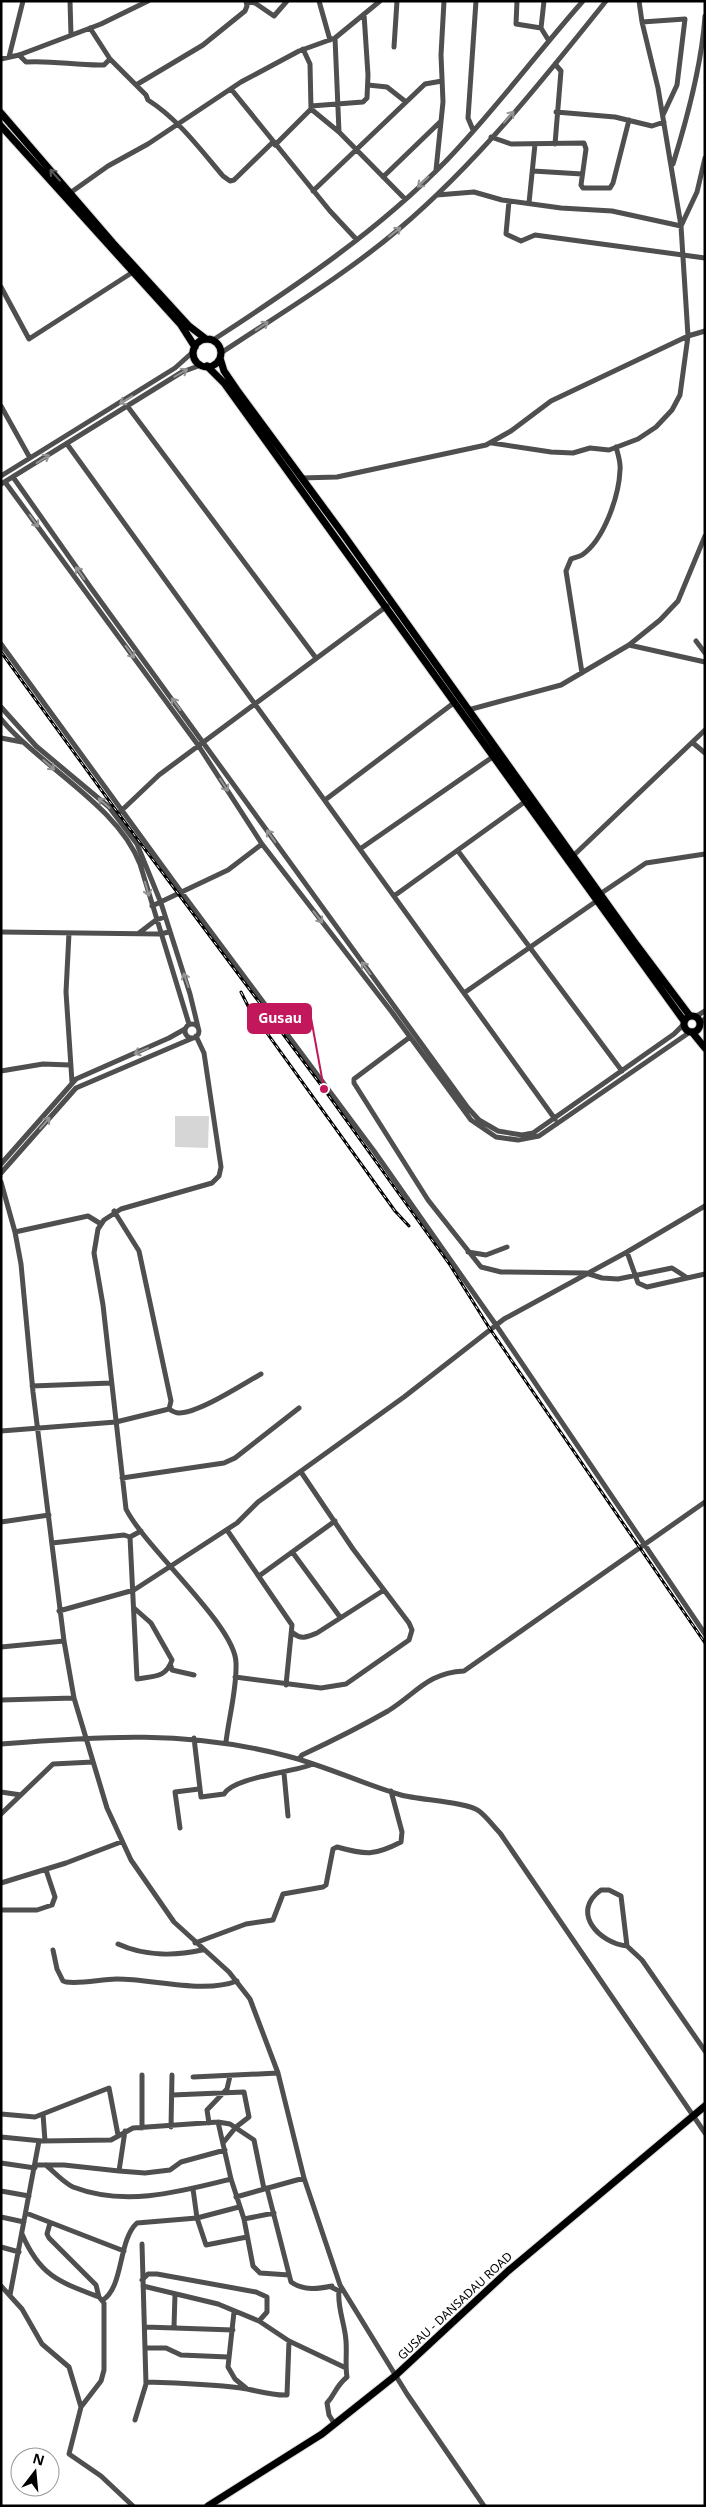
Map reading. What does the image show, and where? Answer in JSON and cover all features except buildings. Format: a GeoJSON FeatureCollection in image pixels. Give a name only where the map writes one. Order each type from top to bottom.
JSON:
{"type":"FeatureCollection","features":[{"type":"Feature","properties":{"kind":"main road"},"geometry":{"type":"LineString","coordinates":[[2,113],[189,326],[218,343],[224,371],[237,390],[573,856],[599,897]]}},
{"type":"Feature","properties":{"kind":"main road"},"geometry":{"type":"LineString","coordinates":[[1,126],[181,325],[194,349],[194,358],[224,383],[387,606],[526,801],[673,996],[688,1019],[705,1036]]}},
{"type":"Feature","properties":{"kind":"main road"},"geometry":{"type":"LineString","coordinates":[[194,349],[199,341],[210,340]]}},
{"type":"Feature","properties":{"kind":"main road"},"geometry":{"type":"LineString","coordinates":[[204,365],[215,364],[221,355]]}},
{"type":"Feature","properties":{"kind":"main road"},"geometry":{"type":"LineString","coordinates":[[688,1019],[697,1027],[705,1048]]}},
{"type":"Feature","properties":{"kind":"main road","name":"GUSAU - DANSADAU ROAD"},"geometry":{"type":"LineString","coordinates":[[212,2505],[322,2434],[395,2376],[508,2271],[705,2106]]}},
{"type":"Feature","properties":{"kind":"street"},"geometry":{"type":"LineString","coordinates":[[9,56],[23,1]]}},
{"type":"Feature","properties":{"kind":"street"},"geometry":{"type":"LineString","coordinates":[[70,1],[71,35]]}},
{"type":"Feature","properties":{"kind":"street"},"geometry":{"type":"LineString","coordinates":[[1,59],[19,55],[90,28],[122,15],[148,1]]}},
{"type":"Feature","properties":{"kind":"street"},"geometry":{"type":"LineString","coordinates":[[136,85],[203,45],[245,11],[246,1],[255,3],[274,16],[288,1]]}},
{"type":"Feature","properties":{"kind":"street"},"geometry":{"type":"LineString","coordinates":[[319,1],[333,39],[340,132]]}},
{"type":"Feature","properties":{"kind":"street"},"geometry":{"type":"LineString","coordinates":[[70,192],[230,90],[304,49],[333,39],[380,1]]}},
{"type":"Feature","properties":{"kind":"street"},"geometry":{"type":"LineString","coordinates":[[394,47],[397,1]]}},
{"type":"Feature","properties":{"kind":"street"},"geometry":{"type":"LineString","coordinates":[[436,170],[442,81],[441,55],[444,1]]}},
{"type":"Feature","properties":{"kind":"street"},"geometry":{"type":"LineString","coordinates":[[473,130],[468,118],[476,1]]}},
{"type":"Feature","properties":{"kind":"street"},"geometry":{"type":"LineString","coordinates":[[517,1],[516,24],[541,28]]}},
{"type":"Feature","properties":{"kind":"street"},"geometry":{"type":"LineString","coordinates":[[544,1],[541,28],[549,41]]}},
{"type":"Feature","properties":{"kind":"street"},"geometry":{"type":"LineString","coordinates":[[210,340],[357,240],[405,199],[436,170],[473,130],[583,1]]}},
{"type":"Feature","properties":{"kind":"street"},"geometry":{"type":"LineString","coordinates":[[221,355],[377,246],[437,195],[555,64],[606,1]]}},
{"type":"Feature","properties":{"kind":"street"},"geometry":{"type":"LineString","coordinates":[[301,478],[337,477],[492,443],[551,452],[573,453],[590,448],[609,450],[638,439],[656,427],[672,410],[680,395],[688,336],[684,262],[672,166],[639,1]]}},
{"type":"Feature","properties":{"kind":"street"},"geometry":{"type":"LineString","coordinates":[[90,28],[110,58],[146,95],[148,100],[159,106],[178,124],[223,176],[230,181],[274,144],[311,107],[363,102],[367,98],[364,14]]}},
{"type":"Feature","properties":{"kind":"street"},"geometry":{"type":"LineString","coordinates":[[672,166],[690,101],[704,33],[705,16]]}},
{"type":"Feature","properties":{"kind":"street"},"geometry":{"type":"LineString","coordinates":[[642,22],[686,19],[677,86],[663,115]]}},
{"type":"Feature","properties":{"kind":"street"},"geometry":{"type":"LineString","coordinates":[[304,49],[310,64],[311,107],[340,132],[405,199]]}},
{"type":"Feature","properties":{"kind":"street"},"geometry":{"type":"LineString","coordinates":[[19,55],[26,62],[45,60],[80,65],[104,65],[110,58]]}},
{"type":"Feature","properties":{"kind":"street"},"geometry":{"type":"LineString","coordinates":[[554,144],[561,71],[555,64]]}},
{"type":"Feature","properties":{"kind":"street"},"geometry":{"type":"LineString","coordinates":[[313,191],[425,84],[442,81]]}},
{"type":"Feature","properties":{"kind":"street"},"geometry":{"type":"LineString","coordinates":[[368,85],[387,87],[406,102]]}},
{"type":"Feature","properties":{"kind":"street"},"geometry":{"type":"LineString","coordinates":[[230,90],[313,191],[357,240]]}},
{"type":"Feature","properties":{"kind":"street"},"geometry":{"type":"LineString","coordinates":[[556,112],[614,116],[652,126],[664,122]]}},
{"type":"Feature","properties":{"kind":"street"},"geometry":{"type":"LineString","coordinates":[[491,137],[511,144],[584,143],[586,149],[581,186],[583,188],[610,188],[629,120]]}},
{"type":"Feature","properties":{"kind":"street"},"geometry":{"type":"LineString","coordinates":[[383,176],[440,121]]}},
{"type":"Feature","properties":{"kind":"street"},"geometry":{"type":"LineString","coordinates":[[529,203],[535,144]]}},
{"type":"Feature","properties":{"kind":"street"},"geometry":{"type":"LineString","coordinates":[[681,226],[696,192],[705,158]]}},
{"type":"Feature","properties":{"kind":"street"},"geometry":{"type":"LineString","coordinates":[[533,171],[582,174]]}},
{"type":"Feature","properties":{"kind":"street"},"geometry":{"type":"LineString","coordinates":[[437,195],[474,192],[509,201],[612,212],[681,226]]}},
{"type":"Feature","properties":{"kind":"street"},"geometry":{"type":"LineString","coordinates":[[509,201],[506,234],[521,241],[535,235],[705,258]]}},
{"type":"Feature","properties":{"kind":"street"},"geometry":{"type":"LineString","coordinates":[[1,287],[29,339],[132,272]]}},
{"type":"Feature","properties":{"kind":"street"},"geometry":{"type":"LineString","coordinates":[[492,443],[551,401],[688,336],[705,331]]}},
{"type":"Feature","properties":{"kind":"street"},"geometry":{"type":"LineString","coordinates":[[1,476],[175,368],[194,349]]}},
{"type":"Feature","properties":{"kind":"street"},"geometry":{"type":"LineString","coordinates":[[204,365],[182,372],[3,483],[198,745],[262,844],[410,1037],[462,1104],[488,1126],[512,1134],[533,1133],[674,1034],[688,1019],[705,1011]]}},
{"type":"Feature","properties":{"kind":"street"},"geometry":{"type":"LineString","coordinates":[[1,406],[30,458]]}},
{"type":"Feature","properties":{"kind":"street"},"geometry":{"type":"LineString","coordinates":[[128,406],[316,658]]}},
{"type":"Feature","properties":{"kind":"street"},"geometry":{"type":"LineString","coordinates":[[67,444],[555,1119]]}},
{"type":"Feature","properties":{"kind":"street"},"geometry":{"type":"LineString","coordinates":[[582,673],[566,571],[571,559],[581,556],[598,537],[615,502],[621,468],[616,447]]}},
{"type":"Feature","properties":{"kind":"street"},"geometry":{"type":"LineString","coordinates":[[13,477],[91,588],[204,741],[479,1128],[496,1137],[518,1140],[539,1136],[697,1027]]}},
{"type":"Feature","properties":{"kind":"street"},"geometry":{"type":"LineString","coordinates":[[468,710],[561,685],[628,645],[660,620],[678,600],[705,536]]}},
{"type":"Feature","properties":{"kind":"street"},"geometry":{"type":"LineString","coordinates":[[114,817],[159,775],[387,606]]}},
{"type":"Feature","properties":{"kind":"street"},"geometry":{"type":"LineString","coordinates":[[696,641],[705,653]]}},
{"type":"Feature","properties":{"kind":"street"},"geometry":{"type":"LineString","coordinates":[[1,644],[182,893],[374,1150],[496,1325],[705,1634]]}},
{"type":"Feature","properties":{"kind":"street"},"geometry":{"type":"LineString","coordinates":[[628,645],[705,662]]}},
{"type":"Feature","properties":{"kind":"street"},"geometry":{"type":"LineString","coordinates":[[325,800],[455,702]]}},
{"type":"Feature","properties":{"kind":"street"},"geometry":{"type":"LineString","coordinates":[[1,707],[36,746],[129,832],[144,858],[161,903],[190,994],[198,1027],[195,1037]]}},
{"type":"Feature","properties":{"kind":"street"},"geometry":{"type":"LineString","coordinates":[[1,719],[22,742],[114,817],[135,852],[189,1024]]}},
{"type":"Feature","properties":{"kind":"street"},"geometry":{"type":"LineString","coordinates":[[573,856],[705,730]]}},
{"type":"Feature","properties":{"kind":"street"},"geometry":{"type":"LineString","coordinates":[[1,738],[22,742]]}},
{"type":"Feature","properties":{"kind":"street"},"geometry":{"type":"LineString","coordinates":[[693,743],[705,753]]}},
{"type":"Feature","properties":{"kind":"street"},"geometry":{"type":"LineString","coordinates":[[360,849],[494,756]]}},
{"type":"Feature","properties":{"kind":"street"},"geometry":{"type":"LineString","coordinates":[[394,896],[526,801]]}},
{"type":"Feature","properties":{"kind":"street"},"geometry":{"type":"LineString","coordinates":[[152,906],[228,870],[262,844]]}},
{"type":"Feature","properties":{"kind":"street"},"geometry":{"type":"LineString","coordinates":[[458,851],[622,1071]]}},
{"type":"Feature","properties":{"kind":"street"},"geometry":{"type":"LineString","coordinates":[[464,992],[531,947],[646,863],[705,854]]}},
{"type":"Feature","properties":{"kind":"street"},"geometry":{"type":"LineString","coordinates":[[139,934],[156,920],[165,917]]}},
{"type":"Feature","properties":{"kind":"street"},"geometry":{"type":"LineString","coordinates":[[1,932],[160,934],[170,932]]}},
{"type":"Feature","properties":{"kind":"street"},"geometry":{"type":"LineString","coordinates":[[69,933],[66,992],[72,1082]]}},
{"type":"Feature","properties":{"kind":"street"},"geometry":{"type":"LineString","coordinates":[[189,1024],[194,1024],[198,1027]]}},
{"type":"Feature","properties":{"kind":"street"},"geometry":{"type":"LineString","coordinates":[[1,1164],[72,1082],[79,1077],[169,1038],[189,1024]]}},
{"type":"Feature","properties":{"kind":"street"},"geometry":{"type":"LineString","coordinates":[[184,1029],[186,1034],[195,1037],[204,1053],[221,1167],[219,1176],[212,1183],[114,1212],[101,1224],[96,1235],[94,1253],[103,1305],[126,1509],[141,1532],[209,1611],[232,1644],[236,1662],[226,1742]]}},
{"type":"Feature","properties":{"kind":"street"},"geometry":{"type":"LineString","coordinates":[[1,1173],[76,1088],[195,1037]]}},
{"type":"Feature","properties":{"kind":"street"},"geometry":{"type":"LineString","coordinates":[[410,1037],[354,1078],[354,1083],[428,1200],[478,1266],[501,1272],[586,1273],[612,1279],[672,1268],[686,1277]]}},
{"type":"Feature","properties":{"kind":"street"},"geometry":{"type":"LineString","coordinates":[[1,1071],[43,1064],[70,1065]]}},
{"type":"Feature","properties":{"kind":"street"},"geometry":{"type":"LineString","coordinates":[[1,1182],[15,1232],[24,1291],[32,1386],[64,1641],[74,1698],[107,1808],[121,1842],[174,1922],[237,1981],[247,1993],[257,2013],[278,2073],[304,2178],[340,2285],[395,2376],[484,2506]]}},
{"type":"Feature","properties":{"kind":"street"},"geometry":{"type":"LineString","coordinates":[[59,1611],[134,1590],[227,1530],[244,1517],[258,1502],[404,1397],[496,1325],[705,1206]]}},
{"type":"Feature","properties":{"kind":"street"},"geometry":{"type":"LineString","coordinates":[[114,1212],[139,1251],[171,1401],[168,1409]]}},
{"type":"Feature","properties":{"kind":"street"},"geometry":{"type":"LineString","coordinates":[[15,1232],[88,1216],[101,1224]]}},
{"type":"Feature","properties":{"kind":"street"},"geometry":{"type":"LineString","coordinates":[[467,1252],[486,1255],[507,1247]]}},
{"type":"Feature","properties":{"kind":"street"},"geometry":{"type":"LineString","coordinates":[[627,1252],[638,1283],[647,1287],[705,1274]]}},
{"type":"Feature","properties":{"kind":"street"},"geometry":{"type":"LineString","coordinates":[[1,1430],[116,1422],[168,1409],[178,1413],[186,1412],[223,1395],[261,1374]]}},
{"type":"Feature","properties":{"kind":"street"},"geometry":{"type":"LineString","coordinates":[[32,1386],[111,1384]]}},
{"type":"Feature","properties":{"kind":"street"},"geometry":{"type":"LineString","coordinates":[[122,1478],[224,1463],[234,1458],[298,1408]]}},
{"type":"Feature","properties":{"kind":"street"},"geometry":{"type":"LineString","coordinates":[[234,1678],[321,1688],[346,1684],[409,1640],[412,1630],[409,1623],[301,1472]]}},
{"type":"Feature","properties":{"kind":"street"},"geometry":{"type":"LineString","coordinates":[[298,1759],[302,1755],[347,1735],[391,1709],[440,1674],[464,1671],[705,1502]]}},
{"type":"Feature","properties":{"kind":"street"},"geometry":{"type":"LineString","coordinates":[[1,1522],[49,1515]]}},
{"type":"Feature","properties":{"kind":"street"},"geometry":{"type":"LineString","coordinates":[[259,1576],[335,1522]]}},
{"type":"Feature","properties":{"kind":"street"},"geometry":{"type":"LineString","coordinates":[[227,1530],[292,1625],[293,1633],[286,1685]]}},
{"type":"Feature","properties":{"kind":"street"},"geometry":{"type":"LineString","coordinates":[[52,1543],[124,1535],[130,1537],[141,1532]]}},
{"type":"Feature","properties":{"kind":"street"},"geometry":{"type":"LineString","coordinates":[[130,1537],[137,1679],[164,1675],[170,1670],[172,1660],[151,1624],[134,1608]]}},
{"type":"Feature","properties":{"kind":"street"},"geometry":{"type":"LineString","coordinates":[[293,1553],[340,1617]]}},
{"type":"Feature","properties":{"kind":"street"},"geometry":{"type":"LineString","coordinates":[[293,1633],[297,1637],[305,1638],[323,1629],[384,1590]]}},
{"type":"Feature","properties":{"kind":"street"},"geometry":{"type":"LineString","coordinates":[[1,1647],[64,1641]]}},
{"type":"Feature","properties":{"kind":"street"},"geometry":{"type":"LineString","coordinates":[[171,1665],[172,1670],[194,1675]]}},
{"type":"Feature","properties":{"kind":"street"},"geometry":{"type":"LineString","coordinates":[[1,1700],[74,1698]]}},
{"type":"Feature","properties":{"kind":"street"},"geometry":{"type":"LineString","coordinates":[[1,1744],[85,1738],[194,1738],[226,1742],[298,1759],[391,1792],[426,1801],[473,1808],[493,1826],[705,2133]]}},
{"type":"Feature","properties":{"kind":"street"},"geometry":{"type":"LineString","coordinates":[[194,1738],[201,1798],[224,1794],[228,1787],[245,1781],[284,1773],[313,1764]]}},
{"type":"Feature","properties":{"kind":"street"},"geometry":{"type":"LineString","coordinates":[[1,1814],[53,1764],[92,1762]]}},
{"type":"Feature","properties":{"kind":"street"},"geometry":{"type":"LineString","coordinates":[[284,1773],[288,1816]]}},
{"type":"Feature","properties":{"kind":"street"},"geometry":{"type":"LineString","coordinates":[[180,1828],[175,1792],[199,1789]]}},
{"type":"Feature","properties":{"kind":"street"},"geometry":{"type":"LineString","coordinates":[[1,1792],[20,1795]]}},
{"type":"Feature","properties":{"kind":"street"},"geometry":{"type":"LineString","coordinates":[[195,1943],[246,1924],[273,1920],[283,1894],[326,1885],[333,1849],[337,1847],[363,1854],[371,1854],[402,1842],[402,1832],[391,1792]]}},
{"type":"Feature","properties":{"kind":"street"},"geometry":{"type":"LineString","coordinates":[[1,1883],[46,1870],[121,1842]]}},
{"type":"Feature","properties":{"kind":"street"},"geometry":{"type":"LineString","coordinates":[[1,1910],[37,1910],[52,1905],[55,1896],[46,1870]]}},
{"type":"Feature","properties":{"kind":"street"},"geometry":{"type":"LineString","coordinates":[[627,1946],[621,1896],[610,1890],[602,1890],[590,1901],[587,1911],[588,1920],[604,1938],[615,1945],[627,1946],[642,1960],[705,2051]]}},
{"type":"Feature","properties":{"kind":"street"},"geometry":{"type":"LineString","coordinates":[[118,1944],[147,1953],[202,1950]]}},
{"type":"Feature","properties":{"kind":"street"},"geometry":{"type":"LineString","coordinates":[[53,1950],[57,1969],[63,1981],[66,1982],[117,1979],[208,1986],[226,1985],[237,1981]]}},
{"type":"Feature","properties":{"kind":"street"},"geometry":{"type":"LineString","coordinates":[[193,2077],[278,2073]]}},
{"type":"Feature","properties":{"kind":"street"},"geometry":{"type":"LineString","coordinates":[[142,2074],[142,2128]]}},
{"type":"Feature","properties":{"kind":"street"},"geometry":{"type":"LineString","coordinates":[[171,2127],[172,2076]]}},
{"type":"Feature","properties":{"kind":"street"},"geometry":{"type":"LineString","coordinates":[[209,2123],[208,2108],[229,2085],[230,2076]]}},
{"type":"Feature","properties":{"kind":"street"},"geometry":{"type":"LineString","coordinates":[[1,2114],[35,2117],[109,2088],[118,2135]]}},
{"type":"Feature","properties":{"kind":"street"},"geometry":{"type":"LineString","coordinates":[[172,2095],[242,2091],[246,2095],[249,2116],[236,2127],[223,2143]]}},
{"type":"Feature","properties":{"kind":"street"},"geometry":{"type":"LineString","coordinates":[[10,2295],[35,2167],[42,2141],[43,2114]]}},
{"type":"Feature","properties":{"kind":"street"},"geometry":{"type":"LineString","coordinates":[[1,2137],[42,2141],[111,2140],[124,2131],[142,2128],[218,2122],[236,2127],[254,2140],[291,2282],[298,2287],[317,2289],[340,2285]]}},
{"type":"Feature","properties":{"kind":"street"},"geometry":{"type":"LineString","coordinates":[[218,2122],[231,2179],[244,2219],[254,2269],[260,2273],[289,2275]]}},
{"type":"Feature","properties":{"kind":"street"},"geometry":{"type":"LineString","coordinates":[[118,2171],[124,2131]]}},
{"type":"Feature","properties":{"kind":"street"},"geometry":{"type":"LineString","coordinates":[[1,2163],[35,2167],[46,2165],[145,2173],[170,2170],[181,2162],[225,2150]]}},
{"type":"Feature","properties":{"kind":"street"},"geometry":{"type":"LineString","coordinates":[[46,2165],[74,2187],[115,2197],[170,2194],[231,2179]]}},
{"type":"Feature","properties":{"kind":"street"},"geometry":{"type":"LineString","coordinates":[[236,2197],[304,2178]]}},
{"type":"Feature","properties":{"kind":"street"},"geometry":{"type":"LineString","coordinates":[[193,2189],[197,2218],[206,2245],[247,2237]]}},
{"type":"Feature","properties":{"kind":"street"},"geometry":{"type":"LineString","coordinates":[[1,2191],[29,2196]]}},
{"type":"Feature","properties":{"kind":"street"},"geometry":{"type":"LineString","coordinates":[[101,2298],[111,2290],[129,2233],[137,2223],[197,2218],[239,2207]]}},
{"type":"Feature","properties":{"kind":"street"},"geometry":{"type":"LineString","coordinates":[[26,2213],[124,2252]]}},
{"type":"Feature","properties":{"kind":"street"},"geometry":{"type":"LineString","coordinates":[[244,2219],[274,2213]]}},
{"type":"Feature","properties":{"kind":"street"},"geometry":{"type":"LineString","coordinates":[[1,2217],[24,2222]]}},
{"type":"Feature","properties":{"kind":"street"},"geometry":{"type":"LineString","coordinates":[[50,2223],[47,2234],[49,2238],[96,2284],[101,2298],[104,2370],[97,2388],[81,2407],[69,2454],[101,2476],[133,2506]]}},
{"type":"Feature","properties":{"kind":"street"},"geometry":{"type":"LineString","coordinates":[[22,2234],[34,2257],[56,2279],[101,2298]]}},
{"type":"Feature","properties":{"kind":"street"},"geometry":{"type":"LineString","coordinates":[[135,2420],[145,2391],[146,2382],[142,2244]]}},
{"type":"Feature","properties":{"kind":"street"},"geometry":{"type":"LineString","coordinates":[[1,2247],[19,2252]]}},
{"type":"Feature","properties":{"kind":"street"},"geometry":{"type":"LineString","coordinates":[[142,2280],[148,2274],[157,2274],[256,2292],[267,2297],[268,2301],[267,2312],[259,2321]]}},
{"type":"Feature","properties":{"kind":"street"},"geometry":{"type":"LineString","coordinates":[[1,2286],[22,2309],[42,2344],[69,2368],[81,2407]]}},
{"type":"Feature","properties":{"kind":"street"},"geometry":{"type":"LineString","coordinates":[[143,2286],[218,2304],[259,2321],[289,2341],[346,2368]]}},
{"type":"Feature","properties":{"kind":"street"},"geometry":{"type":"LineString","coordinates":[[331,2287],[339,2290],[338,2301],[346,2340],[347,2377],[337,2385],[333,2396],[327,2403],[329,2415],[334,2423]]}},
{"type":"Feature","properties":{"kind":"street"},"geometry":{"type":"LineString","coordinates":[[174,2294],[174,2327]]}},
{"type":"Feature","properties":{"kind":"street"},"geometry":{"type":"LineString","coordinates":[[234,2312],[228,2367],[232,2376],[246,2389]]}},
{"type":"Feature","properties":{"kind":"street"},"geometry":{"type":"LineString","coordinates":[[145,2327],[232,2330]]}},
{"type":"Feature","properties":{"kind":"street"},"geometry":{"type":"LineString","coordinates":[[146,2382],[246,2389],[267,2391],[276,2395],[287,2395],[289,2341]]}},
{"type":"Feature","properties":{"kind":"street"},"geometry":{"type":"LineString","coordinates":[[145,2348],[166,2348],[181,2354],[228,2357]]}},
{"type":"Feature","properties":{"kind":"shaded area"},"geometry":{"type":"Polygon","coordinates":[[[175,1116],[209,1116],[208,1148],[175,1147],[175,1116]]]}},
{"type":"Feature","properties":{"kind":"railway"},"geometry":{"type":"LineString","coordinates":[[1,652],[118,813],[324,1089],[450,1265],[490,1329],[705,1643]]}},
{"type":"Feature","properties":{"kind":"railway"},"geometry":{"type":"LineString","coordinates":[[241,992],[249,1008],[395,1211],[409,1226]]}},
{"type":"Feature","properties":{"kind":"place","name":"Gusau"},"geometry":{"type":"Point","coordinates":[324,1089]}}]}
